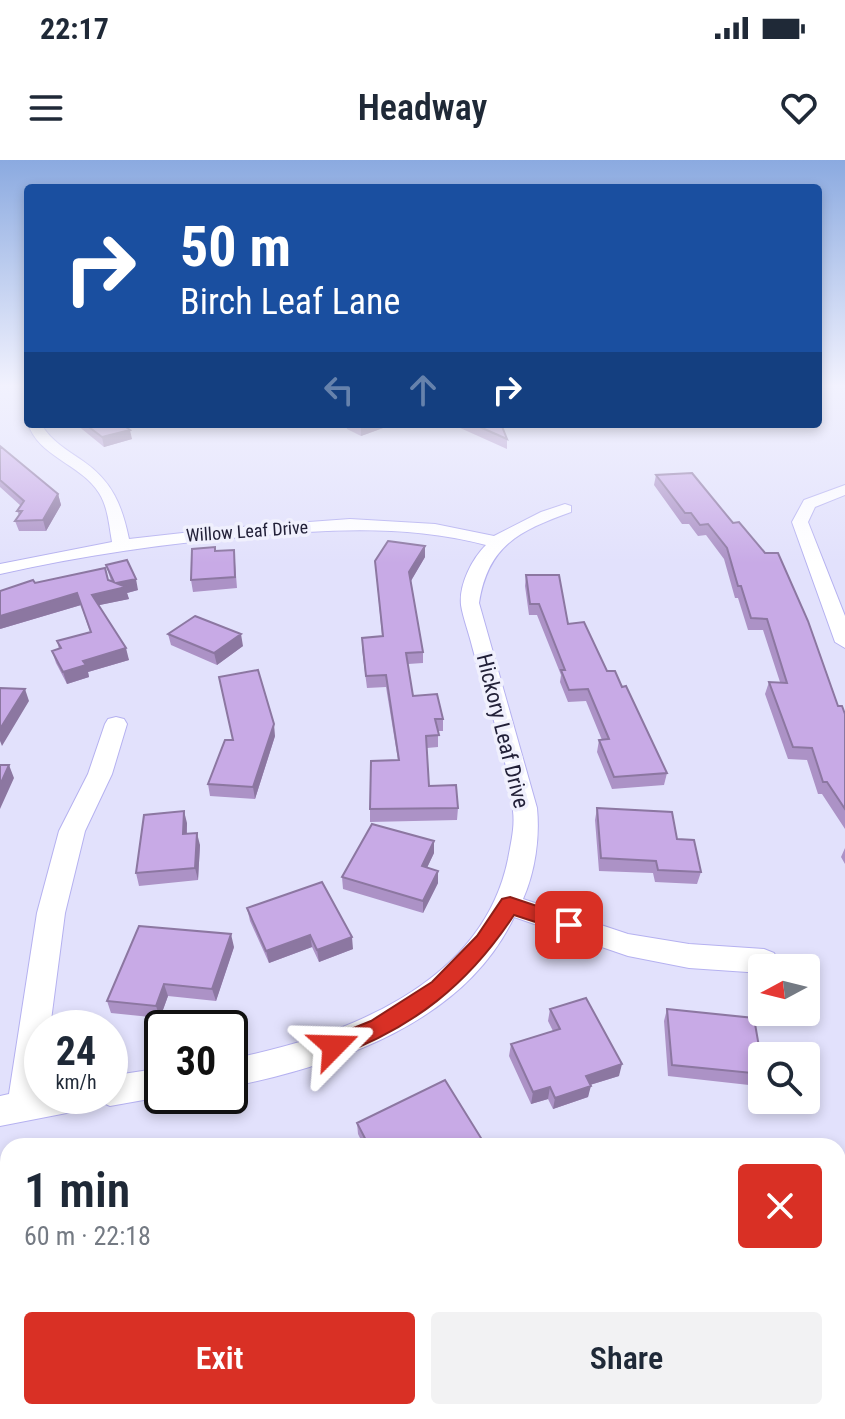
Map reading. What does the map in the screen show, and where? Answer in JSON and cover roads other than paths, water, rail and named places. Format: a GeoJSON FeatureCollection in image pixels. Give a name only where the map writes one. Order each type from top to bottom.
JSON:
{"type":"FeatureCollection","features":[{"type":"Feature","properties":{"kind":"street"},"geometry":{"type":"LineString","coordinates":[[53,446],[101,485],[114,509],[121,543]]}},
{"type":"Feature","properties":{"kind":"street"},"geometry":{"type":"LineString","coordinates":[[845,490],[812,501],[800,515],[800,522],[845,642]]}},
{"type":"Feature","properties":{"kind":"street","name":"Hickory Leaf Drive"},"geometry":{"type":"LineString","coordinates":[[248,1069],[311,1055],[379,1028],[440,988],[484,942],[510,905],[521,872],[526,830],[522,788],[470,603],[472,581],[481,561],[496,542],[534,519],[565,509]]}},
{"type":"Feature","properties":{"kind":"street","name":"Willow Leaf Drive"},"geometry":{"type":"LineString","coordinates":[[0,569],[121,543],[219,533],[395,522],[441,527],[496,542]]}},
{"type":"Feature","properties":{"kind":"street"},"geometry":{"type":"LineString","coordinates":[[12,1107],[51,913],[72,831],[100,774],[116,724]]}},
{"type":"Feature","properties":{"kind":"street"},"geometry":{"type":"LineString","coordinates":[[510,905],[628,945],[689,956],[748,960]]}}]}
